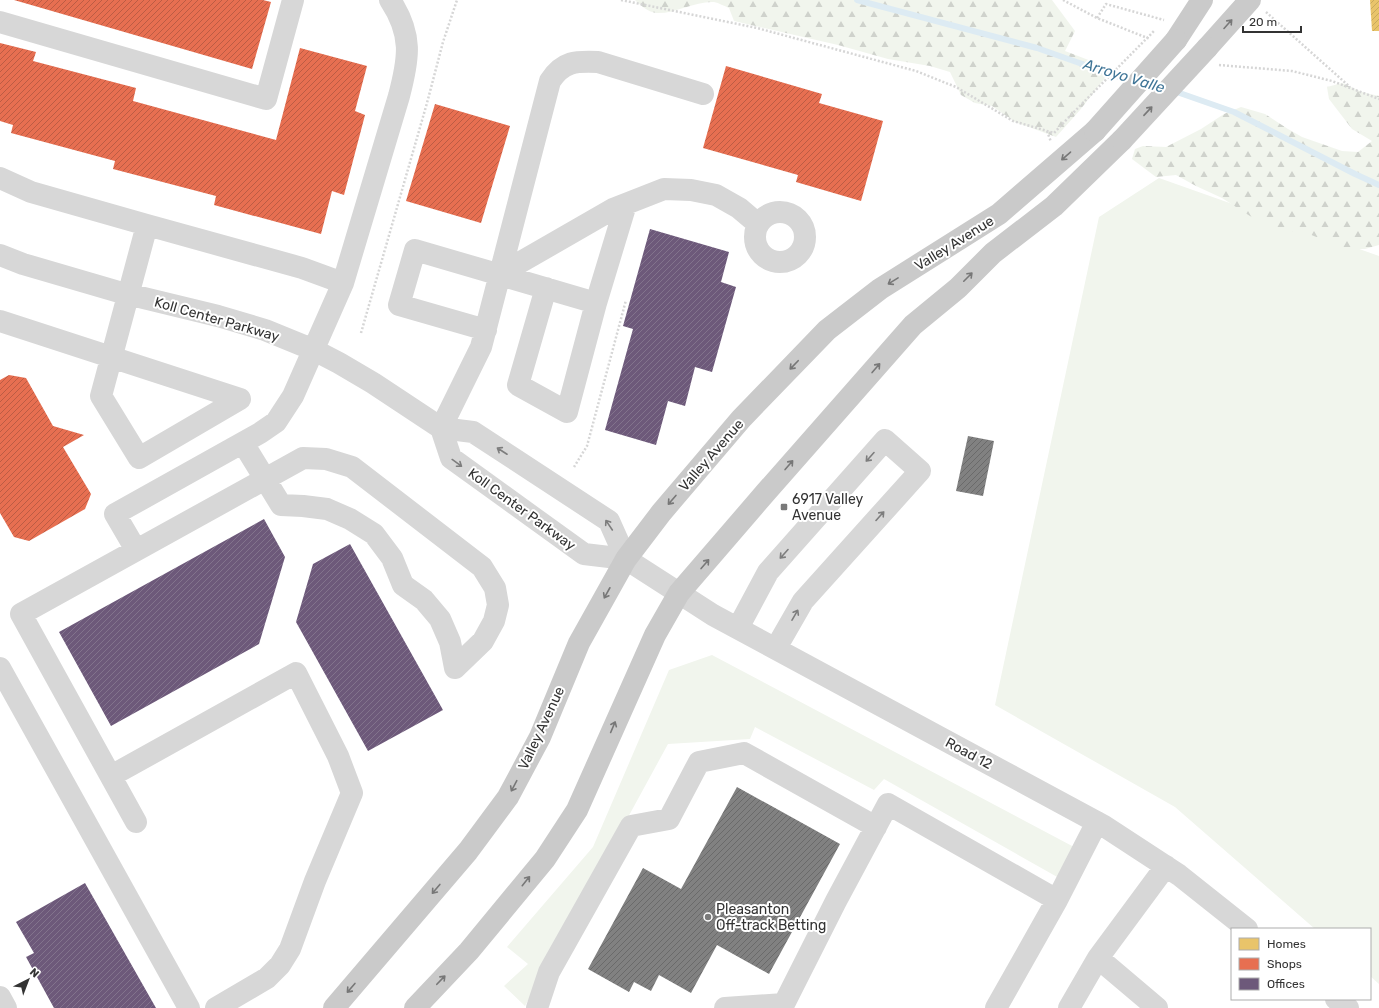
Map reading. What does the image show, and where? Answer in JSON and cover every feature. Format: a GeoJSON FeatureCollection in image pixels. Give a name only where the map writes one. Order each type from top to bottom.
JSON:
{"type":"FeatureCollection","features":[{"type":"Feature","properties":{"kind":"main road","name":"Valley Avenue"},"geometry":{"type":"LineString","coordinates":[[334,1008],[468,852],[508,797],[540,737],[579,643],[626,559],[661,513],[741,419],[827,330],[880,289],[999,214],[1095,131],[1176,40],[1202,0]]}},
{"type":"Feature","properties":{"kind":"main road","name":"Valley Avenue"},"geometry":{"type":"LineString","coordinates":[[414,1008],[469,951],[545,859],[577,810],[655,635],[679,593],[913,325],[958,288],[993,253],[1054,206],[1122,140],[1207,48],[1257,5]]}},
{"type":"Feature","properties":{"kind":"street"},"geometry":{"type":"LineString","coordinates":[[0,22],[266,99],[293,0]]}},
{"type":"Feature","properties":{"kind":"street"},"geometry":{"type":"LineString","coordinates":[[136,550],[115,514],[260,434],[276,422],[293,396],[343,283],[407,67],[406,38],[399,14],[390,0]]}},
{"type":"Feature","properties":{"kind":"street"},"geometry":{"type":"LineString","coordinates":[[441,428],[482,347],[550,80],[556,71],[569,64],[580,61],[598,62],[703,94]]}},
{"type":"Feature","properties":{"kind":"street"},"geometry":{"type":"LineString","coordinates":[[0,178],[31,192],[302,268],[343,283]]}},
{"type":"Feature","properties":{"kind":"street"},"geometry":{"type":"LineString","coordinates":[[500,274],[613,209],[664,189],[690,190],[716,195],[739,208],[758,224]]}},
{"type":"Feature","properties":{"kind":"street"},"geometry":{"type":"LineString","coordinates":[[546,288],[518,385],[567,412],[596,303],[626,204]]}},
{"type":"Feature","properties":{"kind":"street"},"geometry":{"type":"LineString","coordinates":[[0,321],[112,357],[240,399],[139,458],[101,396],[112,357],[147,225]]}},
{"type":"Feature","properties":{"kind":"street"},"geometry":{"type":"LineString","coordinates":[[486,330],[399,305],[415,250],[596,303]]}},
{"type":"Feature","properties":{"kind":"street","name":"Koll Center Parkway"},"geometry":{"type":"LineString","coordinates":[[0,255],[23,264],[128,294],[218,316],[265,330],[314,350],[373,383],[441,428],[473,432],[609,521],[626,559]]}},
{"type":"Feature","properties":{"kind":"street","name":"Koll Center Parkway"},"geometry":{"type":"LineString","coordinates":[[441,428],[451,458],[584,554],[626,559],[679,593]]}},
{"type":"Feature","properties":{"kind":"street"},"geometry":{"type":"LineString","coordinates":[[738,628],[768,572],[885,440],[920,471],[803,601],[776,648]]}},
{"type":"Feature","properties":{"kind":"street"},"geometry":{"type":"LineString","coordinates":[[136,822],[21,614],[266,479],[303,458],[326,459],[352,466],[482,567],[495,588],[498,605],[494,621],[483,642],[455,668],[450,642],[440,619],[424,600],[403,585],[392,558],[374,534],[350,518],[326,510],[303,506],[281,505],[266,479],[243,443]]}},
{"type":"Feature","properties":{"kind":"street","name":"Road 12"},"geometry":{"type":"LineString","coordinates":[[679,593],[738,628],[1097,822],[1179,875],[1246,928]]}},
{"type":"Feature","properties":{"kind":"street"},"geometry":{"type":"LineString","coordinates":[[0,668],[189,1008]]}},
{"type":"Feature","properties":{"kind":"street"},"geometry":{"type":"LineString","coordinates":[[111,776],[296,673],[338,756],[352,793],[315,881],[290,949],[280,965],[267,978],[216,1008]]}},
{"type":"Feature","properties":{"kind":"street"},"geometry":{"type":"LineString","coordinates":[[537,1008],[549,972],[631,826],[669,819],[699,762],[744,753],[876,826]]}},
{"type":"Feature","properties":{"kind":"street"},"geometry":{"type":"LineString","coordinates":[[725,1008],[784,1004],[888,804],[1057,900]]}},
{"type":"Feature","properties":{"kind":"street"},"geometry":{"type":"LineString","coordinates":[[996,1008],[1057,900],[1097,822]]}},
{"type":"Feature","properties":{"kind":"street"},"geometry":{"type":"LineString","coordinates":[[1069,1008],[1098,958],[1166,866]]}},
{"type":"Feature","properties":{"kind":"street"},"geometry":{"type":"LineString","coordinates":[[1098,958],[1157,1008]]}},
{"type":"Feature","properties":{"kind":"street"},"geometry":{"type":"LineString","coordinates":[[0,998],[6,1008]]}},
{"type":"Feature","properties":{"kind":"street"},"geometry":{"type":"LineString","coordinates":[[1337,1000],[1348,1008]]}},
{"type":"Feature","properties":{"kind":"path"},"geometry":{"type":"LineString","coordinates":[[361,333],[443,42],[457,0]]}},
{"type":"Feature","properties":{"kind":"path"},"geometry":{"type":"LineString","coordinates":[[621,0],[757,28],[916,70],[956,86],[1013,121],[1054,133],[1156,29]]}},
{"type":"Feature","properties":{"kind":"path"},"geometry":{"type":"LineString","coordinates":[[1097,18],[1106,4],[1164,20]]}},
{"type":"Feature","properties":{"kind":"path"},"geometry":{"type":"LineString","coordinates":[[1257,5],[1352,88]]}},
{"type":"Feature","properties":{"kind":"path"},"geometry":{"type":"LineString","coordinates":[[574,467],[586,446],[626,300]]}},
{"type":"Feature","properties":{"kind":"green space"},"geometry":{"type":"Polygon","coordinates":[[[635,0],[1052,0],[1075,31],[1065,51],[1112,69],[1080,110],[1056,137],[1015,122],[992,106],[975,103],[961,95],[950,72],[930,66],[888,59],[838,45],[734,21],[729,8],[714,2],[700,3],[670,12],[656,13],[647,10],[635,0]]]}},
{"type":"Feature","properties":{"kind":"green space"},"geometry":{"type":"Polygon","coordinates":[[[1342,83],[1362,92],[1379,96],[1379,245],[1365,249],[1346,249],[1309,234],[1274,228],[1250,216],[1222,198],[1176,175],[1156,177],[1132,159],[1135,149],[1143,146],[1166,147],[1201,129],[1224,114],[1241,107],[1265,114],[1302,137],[1342,151],[1358,152],[1372,141],[1352,129],[1329,99],[1327,87],[1342,83]]]}},
{"type":"Feature","properties":{"kind":"green space"},"geometry":{"type":"Polygon","coordinates":[[[1159,178],[1379,256],[1379,984],[1371,977],[1371,928],[1314,928],[1175,807],[995,705],[1099,217],[1159,178]]]}},
{"type":"Feature","properties":{"kind":"green space"},"geometry":{"type":"Polygon","coordinates":[[[712,655],[1074,847],[1059,878],[884,779],[874,790],[755,727],[750,739],[668,744],[525,1006],[504,986],[528,964],[507,947],[593,847],[669,670],[712,655]]]}},
{"type":"Feature","properties":{"kind":"building: Homes"},"geometry":{"type":"Polygon","coordinates":[[[1370,0],[1379,0],[1379,31],[1372,31],[1370,0]]]}},
{"type":"Feature","properties":{"kind":"building: Shops"},"geometry":{"type":"Polygon","coordinates":[[[14,0],[263,0],[271,2],[252,69],[14,0]]]}},
{"type":"Feature","properties":{"kind":"building: Shops"},"geometry":{"type":"Polygon","coordinates":[[[0,43],[36,52],[33,61],[136,88],[133,101],[276,140],[300,48],[367,66],[355,111],[365,115],[344,195],[332,191],[321,234],[214,205],[216,196],[113,169],[115,161],[11,133],[13,125],[0,121],[0,43]]]}},
{"type":"Feature","properties":{"kind":"building: Shops"},"geometry":{"type":"Polygon","coordinates":[[[726,66],[822,94],[819,103],[883,121],[861,201],[796,182],[798,175],[703,148],[726,66]]]}},
{"type":"Feature","properties":{"kind":"building: Shops"},"geometry":{"type":"Polygon","coordinates":[[[435,104],[510,126],[481,223],[406,201],[435,104]]]}},
{"type":"Feature","properties":{"kind":"building: Shops"},"geometry":{"type":"Polygon","coordinates":[[[9,375],[26,378],[53,426],[84,435],[63,447],[91,494],[85,509],[29,541],[14,537],[0,513],[0,380],[9,375]]]}},
{"type":"Feature","properties":{"kind":"building: Offices"},"geometry":{"type":"Polygon","coordinates":[[[650,229],[729,252],[721,282],[736,287],[712,372],[695,367],[685,406],[668,401],[656,445],[605,430],[633,329],[623,326],[650,229]]]}},
{"type":"Feature","properties":{"kind":"building: Offices"},"geometry":{"type":"Polygon","coordinates":[[[264,519],[285,557],[259,644],[111,726],[59,632],[264,519]]]}},
{"type":"Feature","properties":{"kind":"building: Offices"},"geometry":{"type":"Polygon","coordinates":[[[350,544],[443,710],[368,751],[296,622],[313,564],[350,544]]]}},
{"type":"Feature","properties":{"kind":"building: Offices"},"geometry":{"type":"Polygon","coordinates":[[[85,883],[156,1008],[54,1008],[26,957],[34,953],[16,922],[85,883]]]}},
{"type":"Feature","properties":{"kind":"building: Other"},"geometry":{"type":"Polygon","coordinates":[[[968,436],[994,441],[983,496],[956,491],[968,436]]]}},
{"type":"Feature","properties":{"kind":"building: Other","name":"Pleasanton Off-track Betting"},"geometry":{"type":"Polygon","coordinates":[[[737,787],[840,844],[769,974],[717,945],[691,993],[659,975],[651,991],[634,982],[629,992],[588,969],[643,868],[681,889],[737,787]]]}},
{"type":"Feature","properties":{"kind":"waterway","name":"Arroyo Valle"},"geometry":{"type":"LineString","coordinates":[[857,0],[1037,48],[1133,82]]}},
{"type":"Feature","properties":{"kind":"waterway","name":"Arroyo Valle"},"geometry":{"type":"LineString","coordinates":[[1145,84],[1165,88]]}},
{"type":"Feature","properties":{"kind":"waterway","name":"Arroyo Valle"},"geometry":{"type":"LineString","coordinates":[[1174,91],[1234,112],[1379,185]]}},
{"type":"Feature","properties":{"kind":"place","name":"6917 Valley Avenue"},"geometry":{"type":"Point","coordinates":[784,507]}},
{"type":"Feature","properties":{"kind":"place","name":"Pleasanton Off-track Betting"},"geometry":{"type":"Point","coordinates":[708,917]}}]}
